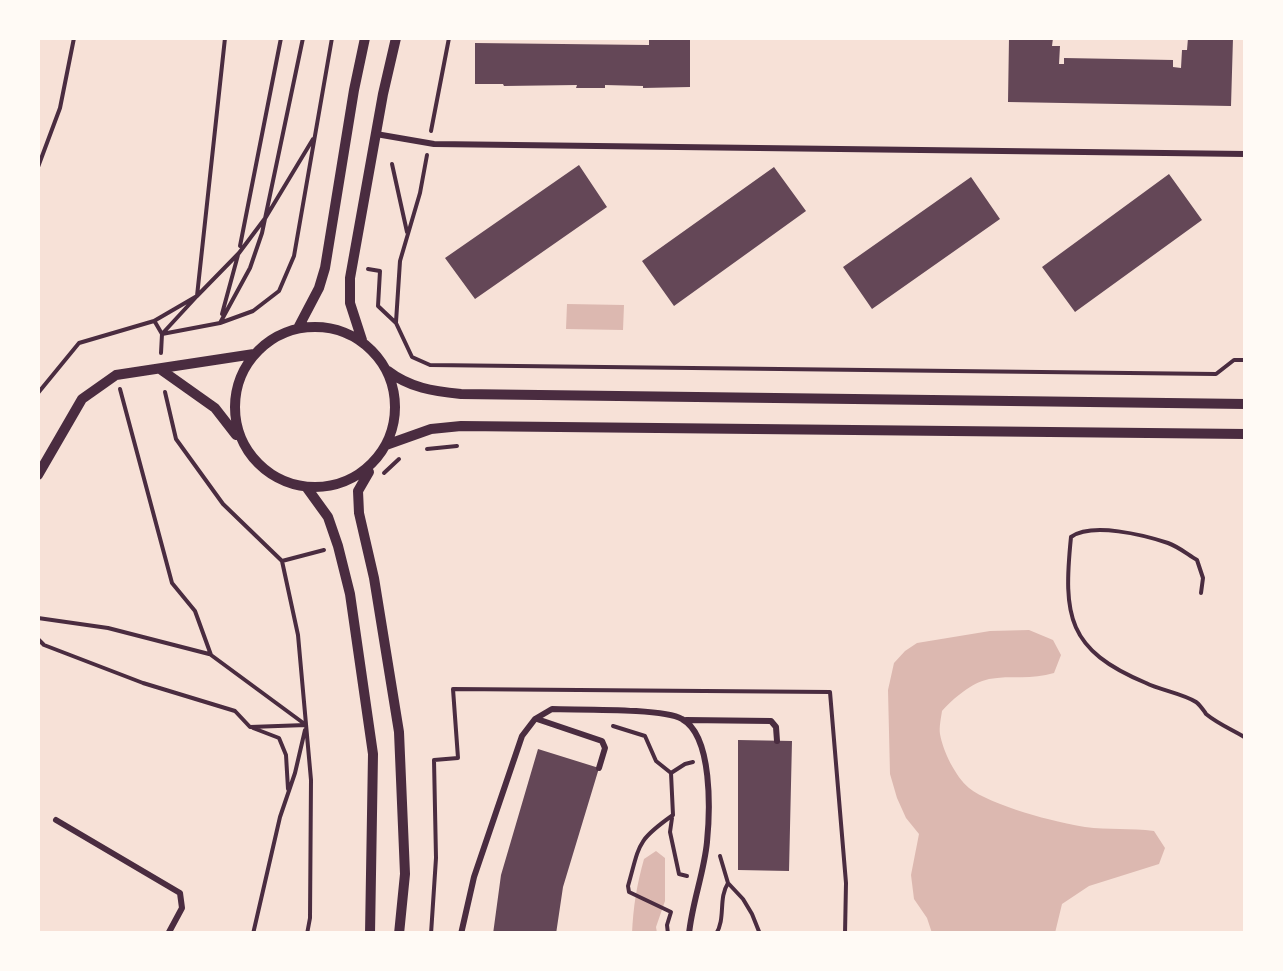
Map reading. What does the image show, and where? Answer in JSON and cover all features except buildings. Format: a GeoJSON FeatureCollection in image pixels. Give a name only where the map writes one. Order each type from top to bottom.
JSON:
{"type":"FeatureCollection","features":[{"type":"Feature","properties":{"kind":"street"},"geometry":{"type":"LineString","coordinates":[[298,328],[325,268],[366,38]]}},
{"type":"Feature","properties":{"kind":"street"},"geometry":{"type":"LineString","coordinates":[[362,341],[350,303],[352,266],[396,38]]}},
{"type":"Feature","properties":{"kind":"street"},"geometry":{"type":"LineString","coordinates":[[243,444],[235,422],[235,398],[241,374],[254,354],[298,328],[320,326],[342,330],[362,341],[405,384],[461,394],[1246,404]]}},
{"type":"Feature","properties":{"kind":"street"},"geometry":{"type":"LineString","coordinates":[[38,476],[82,398],[116,375],[254,354]]}},
{"type":"Feature","properties":{"kind":"street"},"geometry":{"type":"LineString","coordinates":[[160,369],[215,408],[263,470],[284,482],[307,488],[330,487],[353,479],[372,465]]}},
{"type":"Feature","properties":{"kind":"street"},"geometry":{"type":"LineString","coordinates":[[388,371],[395,396],[395,421],[386,446],[358,492],[400,732],[405,874],[399,934]]}},
{"type":"Feature","properties":{"kind":"street"},"geometry":{"type":"LineString","coordinates":[[386,446],[430,428],[460,426],[1246,434]]}},
{"type":"Feature","properties":{"kind":"street"},"geometry":{"type":"LineString","coordinates":[[307,488],[328,517],[350,594],[373,754],[370,934]]}},
{"type":"Feature","properties":{"kind":"lane"},"geometry":{"type":"LineString","coordinates":[[375,134],[429,143],[1246,154]]}},
{"type":"Feature","properties":{"kind":"lane"},"geometry":{"type":"LineString","coordinates":[[461,934],[474,877],[522,736],[536,719],[552,709],[666,713],[685,720],[771,721],[776,727],[777,741]]}},
{"type":"Feature","properties":{"kind":"lane"},"geometry":{"type":"LineString","coordinates":[[536,719],[602,741],[605,748],[598,768]]}},
{"type":"Feature","properties":{"kind":"lane"},"geometry":{"type":"LineString","coordinates":[[685,720],[703,748],[708,787],[705,854],[690,934]]}},
{"type":"Feature","properties":{"kind":"lane"},"geometry":{"type":"LineString","coordinates":[[56,820],[180,893],[182,908],[168,934]]}},
{"type":"Feature","properties":{"kind":"path"},"geometry":{"type":"LineString","coordinates":[[38,166],[60,108],[74,38]]}},
{"type":"Feature","properties":{"kind":"path"},"geometry":{"type":"LineString","coordinates":[[197,296],[225,38]]}},
{"type":"Feature","properties":{"kind":"path"},"geometry":{"type":"LineString","coordinates":[[220,323],[246,225],[281,38]]}},
{"type":"Feature","properties":{"kind":"path"},"geometry":{"type":"LineString","coordinates":[[220,323],[250,268],[266,217],[304,38]]}},
{"type":"Feature","properties":{"kind":"path"},"geometry":{"type":"LineString","coordinates":[[162,334],[220,323],[253,311],[279,292],[294,256],[332,38]]}},
{"type":"Feature","properties":{"kind":"path"},"geometry":{"type":"LineString","coordinates":[[396,323],[400,261],[420,193],[449,38]]}},
{"type":"Feature","properties":{"kind":"path"},"geometry":{"type":"LineString","coordinates":[[162,334],[239,252],[266,217],[315,135]]}},
{"type":"Feature","properties":{"kind":"path"},"geometry":{"type":"LineString","coordinates":[[392,164],[408,236]]}},
{"type":"Feature","properties":{"kind":"path"},"geometry":{"type":"LineString","coordinates":[[352,266],[380,271],[378,306],[396,323],[412,357],[430,365],[1216,374],[1234,360],[1246,360]]}},
{"type":"Feature","properties":{"kind":"path"},"geometry":{"type":"LineString","coordinates":[[38,393],[80,343],[154,321],[197,296]]}},
{"type":"Feature","properties":{"kind":"path"},"geometry":{"type":"LineString","coordinates":[[154,321],[162,334],[160,369],[176,439],[223,504],[282,561],[298,635],[311,780],[310,918],[306,934]]}},
{"type":"Feature","properties":{"kind":"path"},"geometry":{"type":"LineString","coordinates":[[116,375],[172,583],[195,610],[211,655]]}},
{"type":"Feature","properties":{"kind":"path"},"geometry":{"type":"LineString","coordinates":[[427,449],[457,446]]}},
{"type":"Feature","properties":{"kind":"path"},"geometry":{"type":"LineString","coordinates":[[380,476],[412,454]]}},
{"type":"Feature","properties":{"kind":"path"},"geometry":{"type":"LineString","coordinates":[[1201,593],[1197,560],[1165,542],[1104,530],[1080,530],[1071,537],[1067,596],[1070,617],[1092,653],[1136,679],[1197,702],[1207,714],[1246,738]]}},
{"type":"Feature","properties":{"kind":"path"},"geometry":{"type":"LineString","coordinates":[[282,561],[338,546]]}},
{"type":"Feature","properties":{"kind":"path"},"geometry":{"type":"LineString","coordinates":[[38,618],[108,628],[211,655],[306,725]]}},
{"type":"Feature","properties":{"kind":"path"},"geometry":{"type":"LineString","coordinates":[[38,639],[144,683],[235,712],[250,726],[278,738],[286,754],[288,794]]}},
{"type":"Feature","properties":{"kind":"path"},"geometry":{"type":"LineString","coordinates":[[431,934],[436,858],[434,760],[458,758],[453,689],[830,692],[846,883],[845,934]]}},
{"type":"Feature","properties":{"kind":"path"},"geometry":{"type":"LineString","coordinates":[[592,710],[592,718],[644,736],[656,761],[671,773],[670,832],[679,874],[700,879]]}},
{"type":"Feature","properties":{"kind":"path"},"geometry":{"type":"LineString","coordinates":[[250,726],[306,725]]}},
{"type":"Feature","properties":{"kind":"path"},"geometry":{"type":"LineString","coordinates":[[253,934],[306,725]]}},
{"type":"Feature","properties":{"kind":"path"},"geometry":{"type":"LineString","coordinates":[[671,773],[704,759]]}},
{"type":"Feature","properties":{"kind":"path"},"geometry":{"type":"LineString","coordinates":[[668,934],[672,912],[629,892],[628,886],[640,842],[672,815]]}},
{"type":"Feature","properties":{"kind":"path"},"geometry":{"type":"LineString","coordinates":[[705,854],[720,856],[728,883],[752,914],[760,934]]}},
{"type":"Feature","properties":{"kind":"path"},"geometry":{"type":"LineString","coordinates":[[716,934],[720,928],[722,893],[728,883]]}},
{"type":"Feature","properties":{"kind":"shaded area"},"geometry":{"type":"Polygon","coordinates":[[[567,304],[624,305],[623,330],[566,329],[567,304]]]}},
{"type":"Feature","properties":{"kind":"shaded area"},"geometry":{"type":"Polygon","coordinates":[[[1029,630],[1053,640],[1061,655],[1054,673],[982,681],[947,706],[942,711],[940,734],[954,770],[969,788],[1008,807],[1085,827],[1154,831],[1165,848],[1159,864],[1089,886],[1062,904],[1055,933],[932,933],[914,899],[911,875],[919,834],[906,818],[890,774],[888,690],[894,663],[917,643],[990,631],[1029,630]]]}},
{"type":"Feature","properties":{"kind":"shaded area"},"geometry":{"type":"Polygon","coordinates":[[[656,851],[665,858],[665,901],[657,933],[632,934],[644,859],[656,851]]]}}]}
